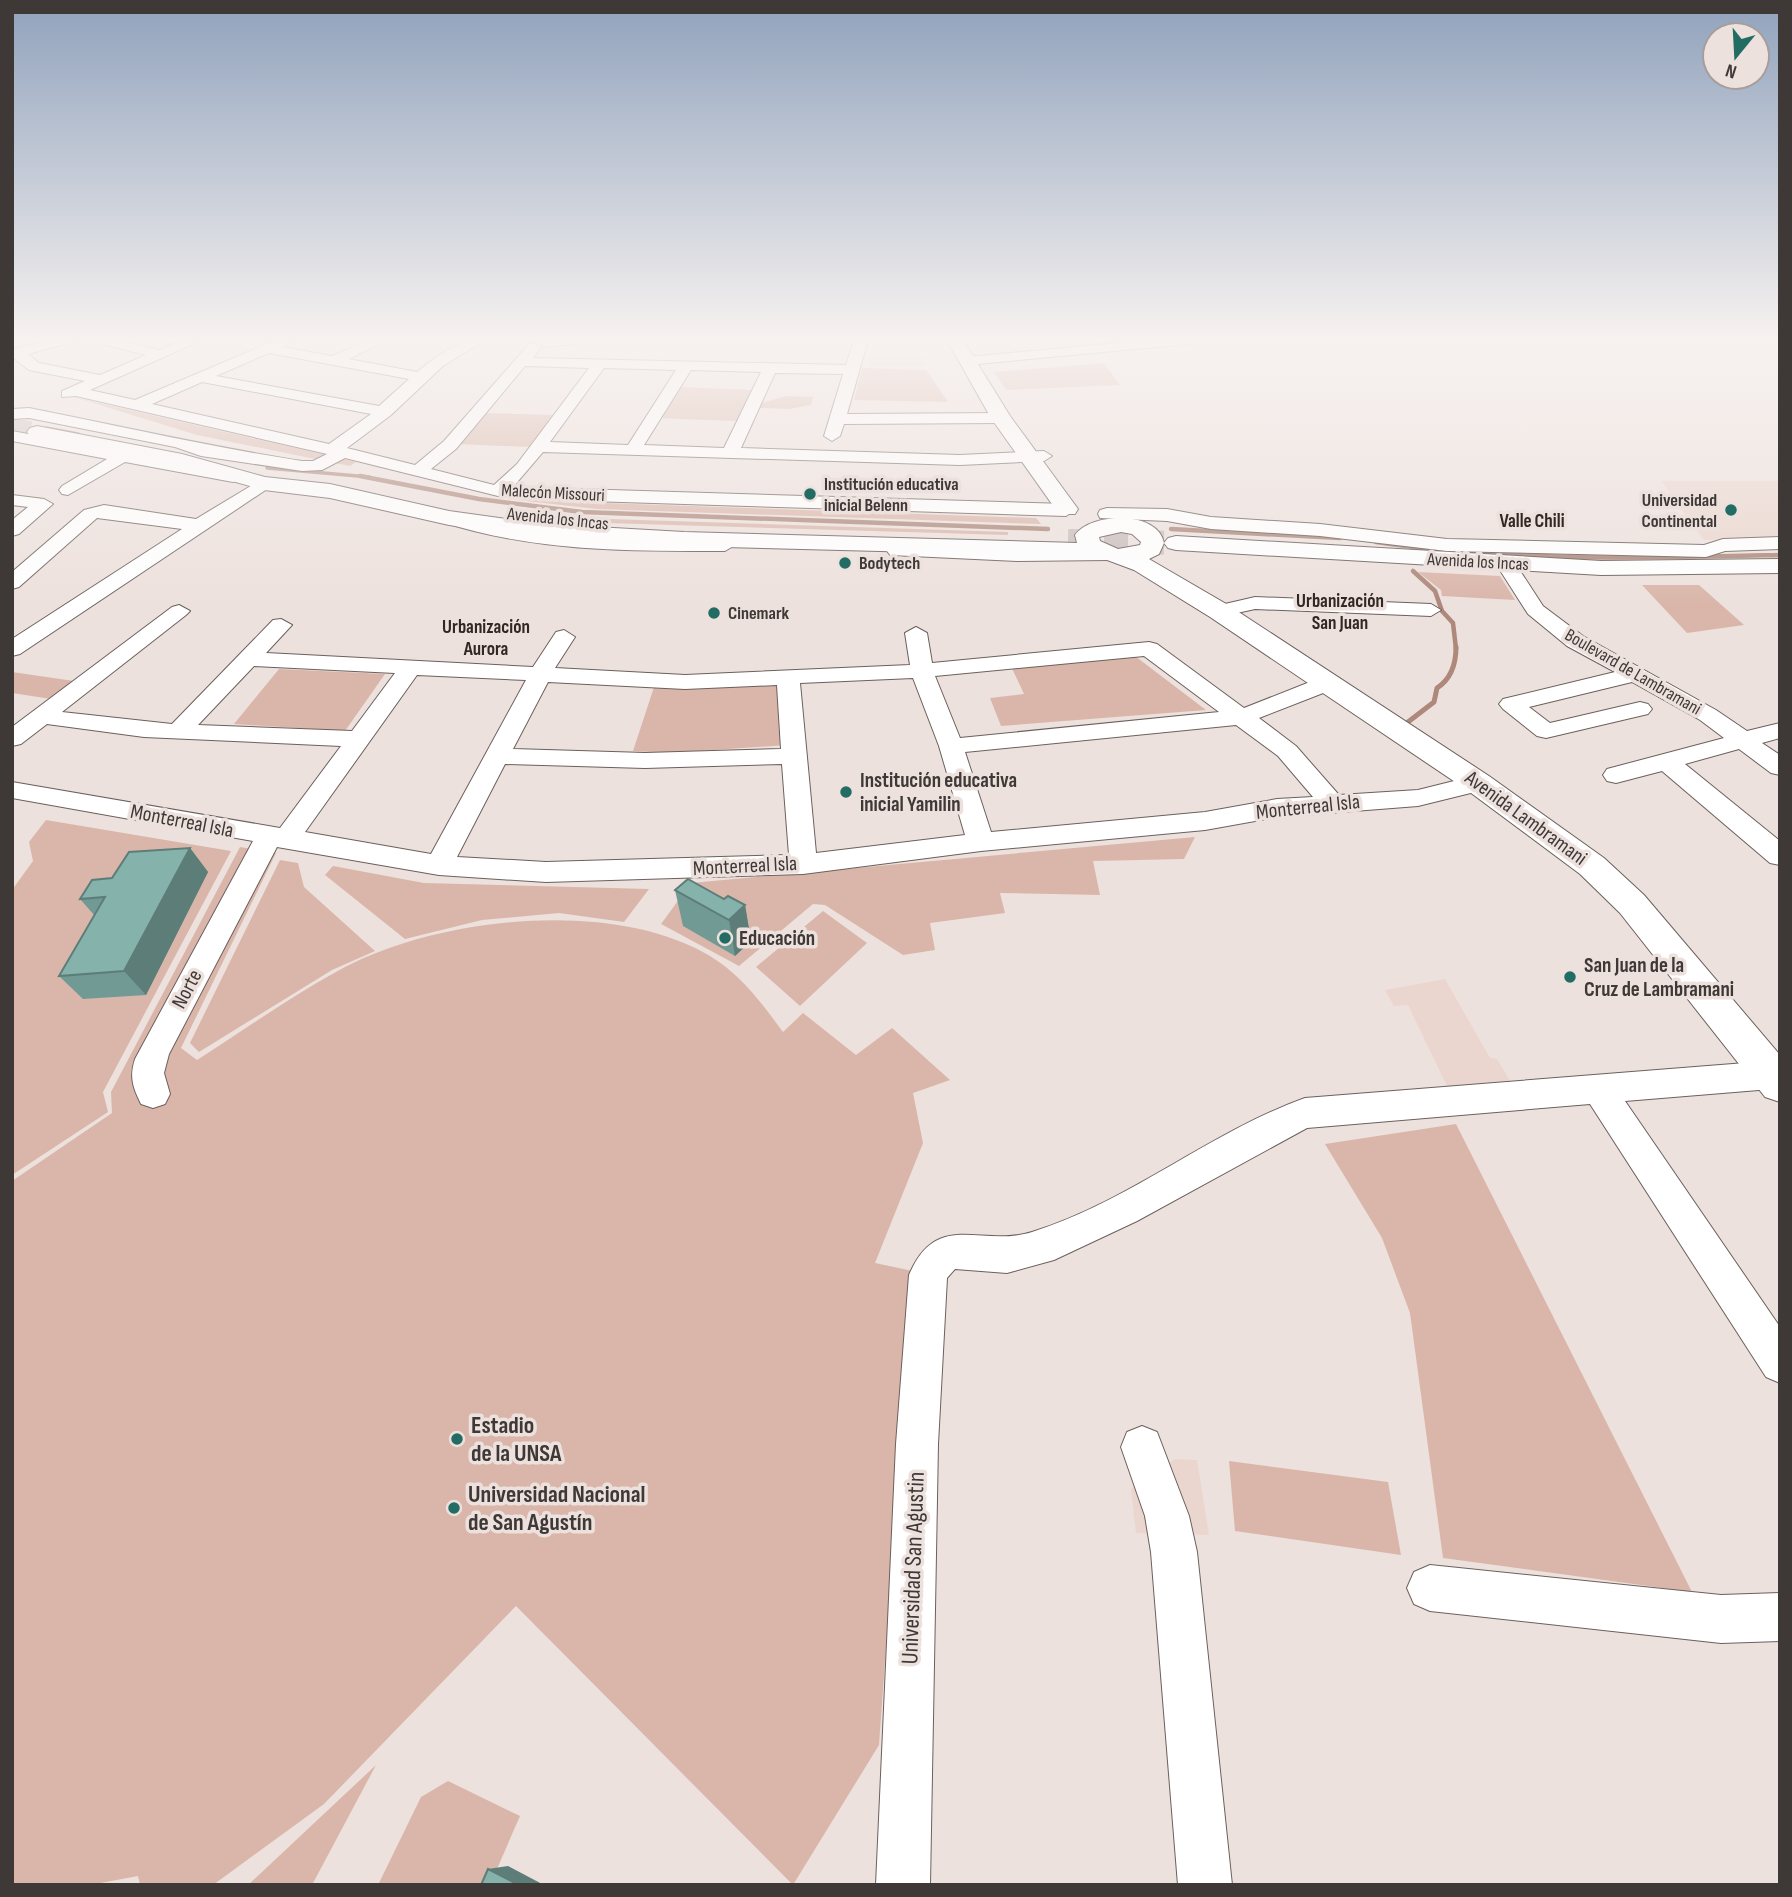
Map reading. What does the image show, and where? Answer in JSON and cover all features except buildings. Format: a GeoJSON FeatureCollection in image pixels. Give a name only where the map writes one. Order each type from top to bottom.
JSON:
{"type":"FeatureCollection","features":[{"type":"Feature","properties":{"kind":"main road","name":"Avenida los Incas"},"geometry":{"type":"LineString","coordinates":[[61,429],[264,483],[330,491],[449,518],[566,534],[684,539],[1079,540]]}},
{"type":"Feature","properties":{"kind":"main road","name":"Avenida los Incas"},"geometry":{"type":"LineString","coordinates":[[85,429],[201,451],[256,472],[359,486],[464,508],[542,519],[593,524],[864,536],[1079,540]]}},
{"type":"Feature","properties":{"kind":"main road"},"geometry":{"type":"LineString","coordinates":[[1010,429],[1031,453],[1068,513],[1079,540],[1104,526],[1111,514]]}},
{"type":"Feature","properties":{"kind":"main road"},"geometry":{"type":"LineString","coordinates":[[1031,453],[1051,459],[1072,488],[1111,514],[1139,528],[1161,550]]}},
{"type":"Feature","properties":{"kind":"main road"},"geometry":{"type":"LineString","coordinates":[[1068,513],[1088,522],[1101,520],[1111,514]]}},
{"type":"Feature","properties":{"kind":"main road"},"geometry":{"type":"LineString","coordinates":[[684,539],[722,545]]}},
{"type":"Feature","properties":{"kind":"main road","name":"Avenida Lambramani"},"geometry":{"type":"LineString","coordinates":[[1079,540],[1152,570],[1219,611],[1478,783],[1592,866],[1613,884],[1710,998],[1775,1080]]}},
{"type":"Feature","properties":{"kind":"main road"},"geometry":{"type":"LineString","coordinates":[[1114,555],[1161,550]]}},
{"type":"Feature","properties":{"kind":"main road","name":"Avenida los Incas"},"geometry":{"type":"LineString","coordinates":[[1161,550],[1509,568],[1610,578],[1780,566]]}},
{"type":"Feature","properties":{"kind":"main road","name":"Avenida Lambramani"},"geometry":{"type":"LineString","coordinates":[[1161,550],[1217,599],[1219,611]]}},
{"type":"Feature","properties":{"kind":"main road","name":"Avenida los Incas"},"geometry":{"type":"LineString","coordinates":[[1698,572],[1780,576]]}},
{"type":"Feature","properties":{"kind":"street"},"geometry":{"type":"LineString","coordinates":[[88,429],[179,443],[201,451],[316,466],[366,429]]}},
{"type":"Feature","properties":{"kind":"street","name":"Malecón Missouri"},"geometry":{"type":"LineString","coordinates":[[239,429],[498,491],[1068,513]]}},
{"type":"Feature","properties":{"kind":"street"},"geometry":{"type":"LineString","coordinates":[[418,471],[450,445],[464,429]]}},
{"type":"Feature","properties":{"kind":"street"},"geometry":{"type":"LineString","coordinates":[[498,491],[552,429]]}},
{"type":"Feature","properties":{"kind":"street"},"geometry":{"type":"LineString","coordinates":[[633,450],[647,429]]}},
{"type":"Feature","properties":{"kind":"street"},"geometry":{"type":"LineString","coordinates":[[730,453],[742,429]]}},
{"type":"Feature","properties":{"kind":"street"},"geometry":{"type":"LineString","coordinates":[[825,455],[835,429]]}},
{"type":"Feature","properties":{"kind":"street","name":"Avenida los Incas"},"geometry":{"type":"LineString","coordinates":[[12,436],[264,483]]}},
{"type":"Feature","properties":{"kind":"street"},"geometry":{"type":"LineString","coordinates":[[539,447],[960,460],[1031,453]]}},
{"type":"Feature","properties":{"kind":"street"},"geometry":{"type":"LineString","coordinates":[[68,490],[120,458]]}},
{"type":"Feature","properties":{"kind":"street"},"geometry":{"type":"LineString","coordinates":[[12,649],[196,525],[264,483]]}},
{"type":"Feature","properties":{"kind":"street"},"geometry":{"type":"LineString","coordinates":[[12,500],[44,504],[12,530]]}},
{"type":"Feature","properties":{"kind":"street"},"geometry":{"type":"LineString","coordinates":[[12,583],[91,514],[104,511],[196,525]]}},
{"type":"Feature","properties":{"kind":"street"},"geometry":{"type":"LineString","coordinates":[[1111,514],[1167,515],[1230,525],[1320,530],[1447,545],[1706,551],[1723,545],[1780,543]]}},
{"type":"Feature","properties":{"kind":"street","name":"Avenida los Incas"},"geometry":{"type":"LineString","coordinates":[[449,518],[487,531],[549,541],[649,547],[722,545],[1017,555],[1114,555]]}},
{"type":"Feature","properties":{"kind":"street"},"geometry":{"type":"LineString","coordinates":[[1382,521],[1394,540]]}},
{"type":"Feature","properties":{"kind":"street","name":"Boulevard de Lambramani"},"geometry":{"type":"LineString","coordinates":[[1509,568],[1535,610],[1575,641],[1707,715],[1780,767]]}},
{"type":"Feature","properties":{"kind":"street"},"geometry":{"type":"LineString","coordinates":[[1219,611],[1255,603],[1431,610]]}},
{"type":"Feature","properties":{"kind":"street"},"geometry":{"type":"LineString","coordinates":[[12,739],[179,611]]}},
{"type":"Feature","properties":{"kind":"street"},"geometry":{"type":"LineString","coordinates":[[178,732],[281,625]]}},
{"type":"Feature","properties":{"kind":"street"},"geometry":{"type":"LineString","coordinates":[[916,633],[922,671],[951,746],[981,842]]}},
{"type":"Feature","properties":{"kind":"street"},"geometry":{"type":"LineString","coordinates":[[439,865],[541,674],[564,637]]}},
{"type":"Feature","properties":{"kind":"street"},"geometry":{"type":"LineString","coordinates":[[248,659],[685,681],[788,679],[922,671],[1149,649],[1287,751],[1332,803]]}},
{"type":"Feature","properties":{"kind":"street","name":"Norte"},"geometry":{"type":"LineString","coordinates":[[153,1094],[147,1083],[146,1069],[153,1052],[243,884],[358,739],[411,667]]}},
{"type":"Feature","properties":{"kind":"street"},"geometry":{"type":"LineString","coordinates":[[1602,681],[1636,674]]}},
{"type":"Feature","properties":{"kind":"street"},"geometry":{"type":"LineString","coordinates":[[788,679],[803,864]]}},
{"type":"Feature","properties":{"kind":"street"},"geometry":{"type":"LineString","coordinates":[[951,746],[1241,717],[1328,683]]}},
{"type":"Feature","properties":{"kind":"street"},"geometry":{"type":"LineString","coordinates":[[40,716],[178,732],[358,739]]}},
{"type":"Feature","properties":{"kind":"street"},"geometry":{"type":"LineString","coordinates":[[1616,775],[1780,730]]}},
{"type":"Feature","properties":{"kind":"street"},"geometry":{"type":"LineString","coordinates":[[497,756],[609,762],[689,762],[793,756]]}},
{"type":"Feature","properties":{"kind":"street"},"geometry":{"type":"LineString","coordinates":[[1668,762],[1780,856]]}},
{"type":"Feature","properties":{"kind":"street","name":"Monterreal Isla"},"geometry":{"type":"LineString","coordinates":[[12,790],[277,839],[439,865],[546,872],[742,869],[803,864],[981,842],[1205,821],[1278,808],[1418,798],[1478,783]]}},
{"type":"Feature","properties":{"kind":"street"},"geometry":{"type":"LineString","coordinates":[[1599,1090],[1775,1080]]}},
{"type":"Feature","properties":{"kind":"street"},"geometry":{"type":"LineString","coordinates":[[1599,1090],[1780,1363]]}},
{"type":"Feature","properties":{"kind":"street","name":"Universidad San Agustin"},"geometry":{"type":"LineString","coordinates":[[903,1885],[919,1418],[928,1275],[933,1264],[949,1251],[1001,1255],[1035,1250],[1107,1219],[1275,1125],[1305,1113],[1599,1090]]}},
{"type":"Feature","properties":{"kind":"street"},"geometry":{"type":"LineString","coordinates":[[1142,1447],[1167,1516],[1174,1552],[1205,1885]]}},
{"type":"Feature","properties":{"kind":"street"},"geometry":{"type":"LineString","coordinates":[[1430,1588],[1721,1619],[1780,1617]]}},
{"type":"Feature","properties":{"kind":"shaded area"},"geometry":{"type":"Polygon","coordinates":[[[176,429],[210,429],[356,462],[350,466],[176,429]]]}},
{"type":"Feature","properties":{"kind":"shaded area"},"geometry":{"type":"Polygon","coordinates":[[[469,429],[544,429],[531,447],[456,444],[469,429]]]}},
{"type":"Feature","properties":{"kind":"shaded area","name":"Universidad Continental"},"geometry":{"type":"Polygon","coordinates":[[[1661,481],[1780,481],[1780,539],[1704,540],[1661,481]]]}},
{"type":"Feature","properties":{"kind":"shaded area"},"geometry":{"type":"Polygon","coordinates":[[[517,500],[1036,518],[1041,524],[597,509],[517,500]]]}},
{"type":"Feature","properties":{"kind":"shaded area"},"geometry":{"type":"Polygon","coordinates":[[[609,519],[1008,532],[1008,535],[607,523],[609,519]]]}},
{"type":"Feature","properties":{"kind":"shaded area"},"geometry":{"type":"Polygon","coordinates":[[[1418,572],[1500,576],[1515,600],[1442,596],[1441,590],[1418,572]]]}},
{"type":"Feature","properties":{"kind":"shaded area"},"geometry":{"type":"Polygon","coordinates":[[[1642,585],[1699,585],[1744,625],[1687,633],[1642,585]]]}},
{"type":"Feature","properties":{"kind":"shaded area"},"geometry":{"type":"Polygon","coordinates":[[[1131,653],[1206,710],[1001,726],[990,698],[1024,694],[1010,664],[1131,653]]]}},
{"type":"Feature","properties":{"kind":"shaded area"},"geometry":{"type":"Polygon","coordinates":[[[279,669],[385,674],[345,731],[234,724],[279,669]]]}},
{"type":"Feature","properties":{"kind":"shaded area"},"geometry":{"type":"Polygon","coordinates":[[[12,672],[74,681],[51,699],[12,693],[12,672]]]}},
{"type":"Feature","properties":{"kind":"shaded area"},"geometry":{"type":"Polygon","coordinates":[[[778,684],[787,745],[670,753],[633,751],[654,687],[695,689],[778,684]]]}},
{"type":"Feature","properties":{"kind":"shaded area"},"geometry":{"type":"Polygon","coordinates":[[[46,820],[231,851],[103,1092],[108,1112],[12,1175],[12,890],[33,861],[29,842],[46,820]]]}},
{"type":"Feature","properties":{"kind":"shaded area"},"geometry":{"type":"Polygon","coordinates":[[[1195,837],[1184,859],[1093,861],[1100,895],[1000,893],[1005,913],[930,923],[935,950],[903,955],[825,905],[813,904],[739,966],[661,924],[691,883],[1195,837]]]}},
{"type":"Feature","properties":{"kind":"shaded area","name":"Estadio de la UNSA"},"geometry":{"type":"Polygon","coordinates":[[[240,847],[276,853],[181,1048],[197,1060],[318,982],[376,953],[421,938],[471,927],[522,921],[574,921],[624,926],[670,937],[710,956],[741,980],[783,1032],[803,1013],[856,1055],[892,1028],[950,1080],[913,1093],[923,1143],[875,1263],[913,1271],[879,1745],[793,1885],[516,1606],[324,1804],[213,1885],[140,1885],[138,1876],[90,1885],[12,1885],[12,1181],[112,1113],[111,1092],[240,847]]]}},
{"type":"Feature","properties":{"kind":"shaded area"},"geometry":{"type":"Polygon","coordinates":[[[280,860],[298,863],[304,887],[375,951],[332,970],[199,1052],[190,1043],[280,860]]]}},
{"type":"Feature","properties":{"kind":"shaded area"},"geometry":{"type":"Polygon","coordinates":[[[333,866],[424,883],[649,889],[624,922],[559,913],[482,920],[405,939],[325,875],[333,866]]]}},
{"type":"Feature","properties":{"kind":"shaded area"},"geometry":{"type":"Polygon","coordinates":[[[823,911],[867,943],[800,1006],[756,967],[823,911]]]}},
{"type":"Feature","properties":{"kind":"shaded area"},"geometry":{"type":"Polygon","coordinates":[[[1445,979],[1490,1058],[1497,1059],[1510,1081],[1447,1086],[1408,1005],[1394,1006],[1385,990],[1445,979]]]}},
{"type":"Feature","properties":{"kind":"shaded area"},"geometry":{"type":"Polygon","coordinates":[[[1456,1124],[1692,1592],[1443,1558],[1410,1313],[1382,1238],[1325,1144],[1456,1124]]]}},
{"type":"Feature","properties":{"kind":"shaded area"},"geometry":{"type":"Polygon","coordinates":[[[1175,1459],[1197,1460],[1209,1535],[1136,1533],[1131,1489],[1175,1459]]]}},
{"type":"Feature","properties":{"kind":"shaded area"},"geometry":{"type":"Polygon","coordinates":[[[1229,1461],[1388,1482],[1401,1555],[1235,1531],[1229,1461]]]}},
{"type":"Feature","properties":{"kind":"shaded area"},"geometry":{"type":"Polygon","coordinates":[[[376,1765],[312,1885],[248,1885],[376,1765]]]}},
{"type":"Feature","properties":{"kind":"shaded area"},"geometry":{"type":"Polygon","coordinates":[[[448,1781],[520,1816],[490,1885],[378,1885],[421,1797],[448,1781]]]}},
{"type":"Feature","properties":{"kind":"waterway"},"geometry":{"type":"LineString","coordinates":[[49,429],[78,434]]}},
{"type":"Feature","properties":{"kind":"waterway"},"geometry":{"type":"LineString","coordinates":[[267,468],[362,476]]}},
{"type":"Feature","properties":{"kind":"waterway"},"geometry":{"type":"LineString","coordinates":[[362,476],[369,477]]}},
{"type":"Feature","properties":{"kind":"waterway"},"geometry":{"type":"LineString","coordinates":[[362,476],[479,499],[582,512],[1048,529]]}},
{"type":"Feature","properties":{"kind":"waterway"},"geometry":{"type":"LineString","coordinates":[[1171,529],[1340,538]]}},
{"type":"Feature","properties":{"kind":"waterway"},"geometry":{"type":"LineString","coordinates":[[1376,542],[1527,556],[1780,555]]}},
{"type":"Feature","properties":{"kind":"waterway"},"geometry":{"type":"LineString","coordinates":[[1413,571],[1435,591],[1442,611],[1453,623],[1456,648]]}},
{"type":"Feature","properties":{"kind":"waterway"},"geometry":{"type":"LineString","coordinates":[[1408,722],[1434,702],[1437,688],[1452,670],[1456,648]]}},
{"type":"Feature","properties":{"kind":"tunnel"},"geometry":{"type":"LineString","coordinates":[[15,429],[37,432]]}},
{"type":"Feature","properties":{"kind":"tunnel"},"geometry":{"type":"LineString","coordinates":[[1068,541],[1176,543]]}},
{"type":"Feature","properties":{"kind":"place","name":"Institución educativa inicial Belenn"},"geometry":{"type":"Point","coordinates":[810,494]}},
{"type":"Feature","properties":{"kind":"place","name":"Universidad Continental"},"geometry":{"type":"Point","coordinates":[1731,510]}},
{"type":"Feature","properties":{"kind":"place","name":"Bodytech"},"geometry":{"type":"Point","coordinates":[845,563]}},
{"type":"Feature","properties":{"kind":"place","name":"Cinemark"},"geometry":{"type":"Point","coordinates":[714,613]}},
{"type":"Feature","properties":{"kind":"place","name":"Institución educativa inicial Yamilin"},"geometry":{"type":"Point","coordinates":[846,792]}},
{"type":"Feature","properties":{"kind":"place","name":"Educación"},"geometry":{"type":"Point","coordinates":[725,938]}},
{"type":"Feature","properties":{"kind":"place","name":"San Juan de la Cruz de Lambramani"},"geometry":{"type":"Point","coordinates":[1570,977]}},
{"type":"Feature","properties":{"kind":"place","name":"Estadio de la UNSA"},"geometry":{"type":"Point","coordinates":[457,1439]}},
{"type":"Feature","properties":{"kind":"place","name":"Universidad Nacional de San Agustín"},"geometry":{"type":"Point","coordinates":[454,1508]}},
{"type":"Feature","properties":{"kind":"district","name":"Valle Chili"},"geometry":{"type":"Point","coordinates":[1532,521]}},
{"type":"Feature","properties":{"kind":"district","name":"Urbanización San Juan"},"geometry":{"type":"Point","coordinates":[1340,612]}},
{"type":"Feature","properties":{"kind":"district","name":"Urbanización Aurora"},"geometry":{"type":"Point","coordinates":[486,638]}}]}
